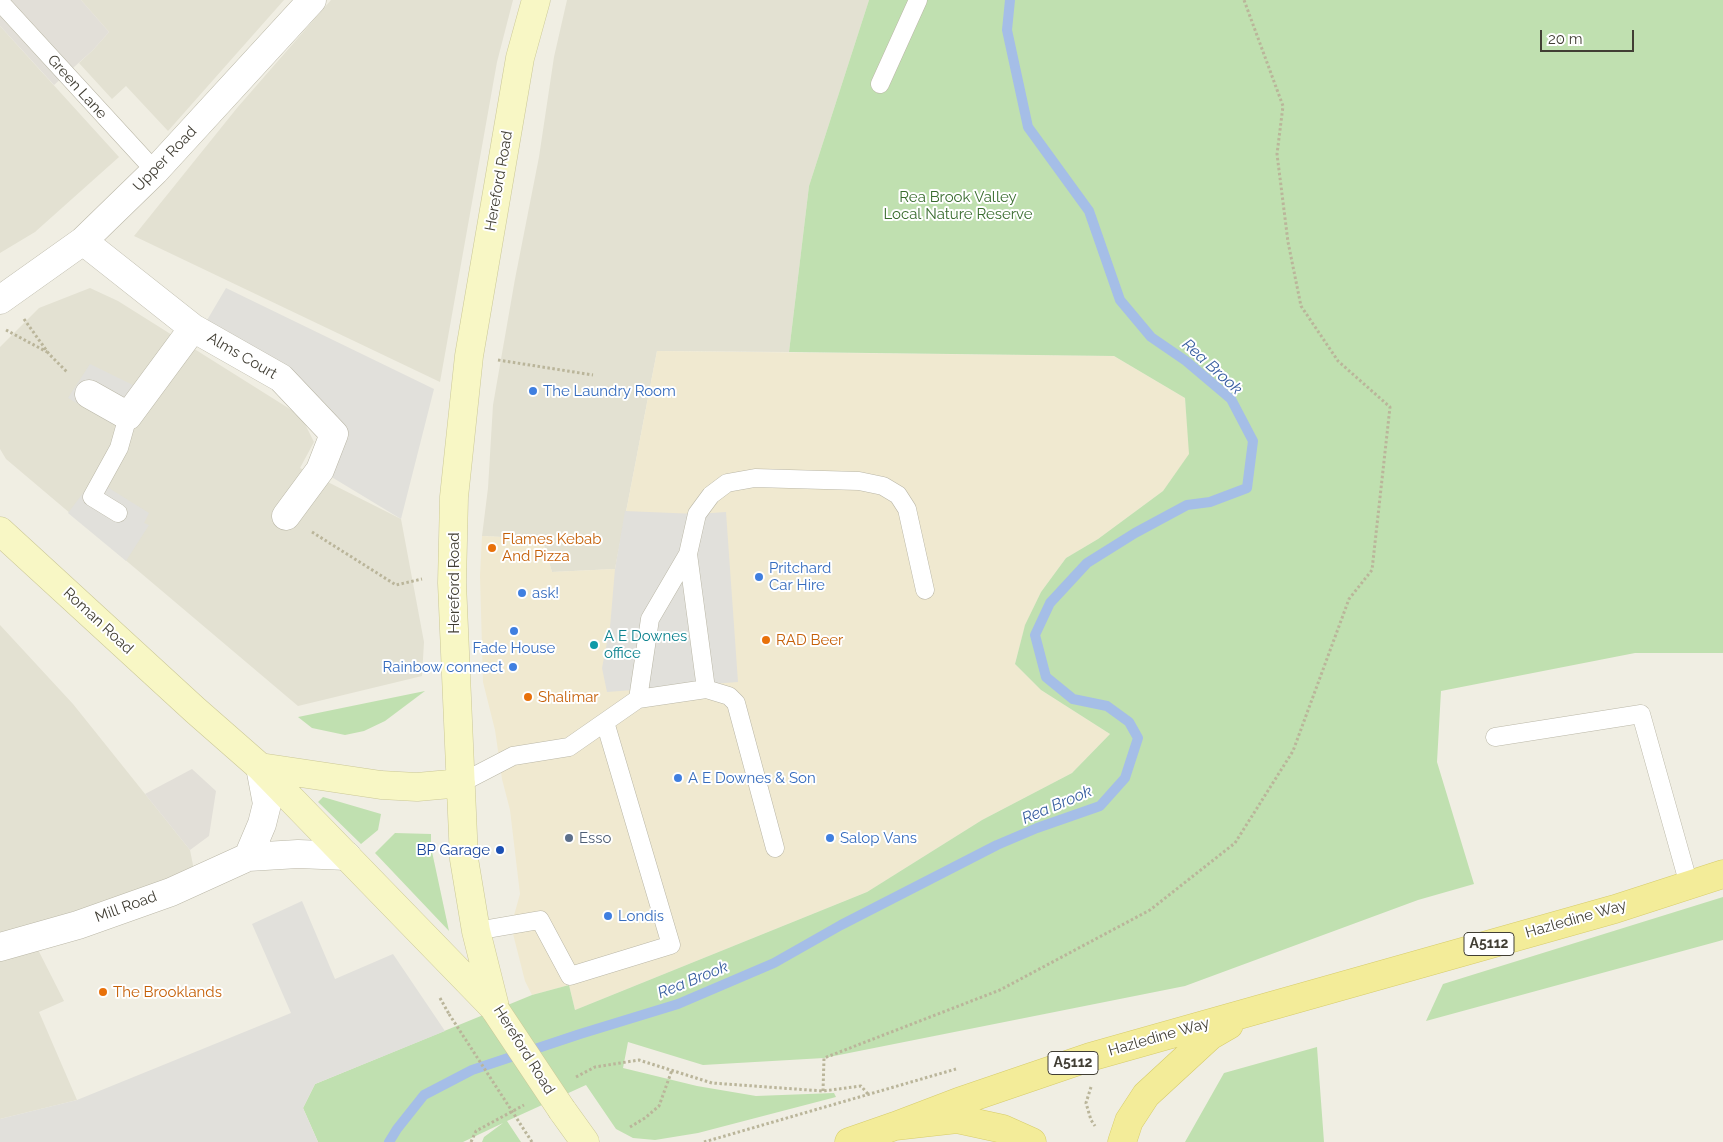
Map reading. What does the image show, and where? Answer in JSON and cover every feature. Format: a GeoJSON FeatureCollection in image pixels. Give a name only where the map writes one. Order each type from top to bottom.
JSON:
{"type":"FeatureCollection","features":[{"type":"Feature","properties":{"kind":"main road","name":"Hereford Road"},"geometry":{"type":"LineString","coordinates":[[536,0],[520,58],[469,356],[454,496],[452,582],[464,859],[476,931],[496,1011],[585,1142]]}},
{"type":"Feature","properties":{"kind":"main road","name":"Roman Road"},"geometry":{"type":"LineString","coordinates":[[0,531],[260,767],[496,1011]]}},
{"type":"Feature","properties":{"kind":"main road"},"geometry":{"type":"LineString","coordinates":[[260,767],[381,785],[418,786],[461,783]]}},
{"type":"Feature","properties":{"kind":"main road","name":"Hazledine Way"},"geometry":{"type":"LineString","coordinates":[[895,1126],[958,1102],[1090,1057],[1615,909],[1723,874]]}},
{"type":"Feature","properties":{"kind":"main road","name":"Hazledine Way"},"geometry":{"type":"LineString","coordinates":[[1122,1142],[1129,1121],[1146,1095],[1210,1036],[1254,1010]]}},
{"type":"Feature","properties":{"kind":"main road"},"geometry":{"type":"LineString","coordinates":[[849,1142],[895,1126],[956,1119],[1003,1129],[1032,1142]]}},
{"type":"Feature","properties":{"kind":"street","name":"Upper Road"},"geometry":{"type":"LineString","coordinates":[[10,306],[83,241],[155,172],[312,0]]}},
{"type":"Feature","properties":{"kind":"street","name":"Alms Court"},"geometry":{"type":"LineString","coordinates":[[83,241],[193,328],[281,378],[334,434],[320,470],[286,516]]}},
{"type":"Feature","properties":{"kind":"street"},"geometry":{"type":"LineString","coordinates":[[89,394],[128,416],[193,328]]}},
{"type":"Feature","properties":{"kind":"street"},"geometry":{"type":"LineString","coordinates":[[248,857],[262,824],[267,804],[260,767]]}},
{"type":"Feature","properties":{"kind":"street","name":"Mill Road"},"geometry":{"type":"LineString","coordinates":[[0,947],[78,925],[162,895],[248,857],[298,854],[347,856]]}},
{"type":"Feature","properties":{"kind":"lane"},"geometry":{"type":"LineString","coordinates":[[880,84],[918,0]]}},
{"type":"Feature","properties":{"kind":"lane","name":"Green Lane"},"geometry":{"type":"LineString","coordinates":[[0,2],[155,172]]}},
{"type":"Feature","properties":{"kind":"lane"},"geometry":{"type":"LineString","coordinates":[[118,513],[92,497],[119,448],[128,416]]}},
{"type":"Feature","properties":{"kind":"lane"},"geometry":{"type":"LineString","coordinates":[[638,699],[650,620],[688,554],[697,514],[711,495],[727,483],[755,478],[859,481],[883,486],[898,495],[907,508],[925,590]]}},
{"type":"Feature","properties":{"kind":"lane"},"geometry":{"type":"LineString","coordinates":[[688,554],[706,689]]}},
{"type":"Feature","properties":{"kind":"lane"},"geometry":{"type":"LineString","coordinates":[[461,783],[513,756],[569,747],[638,699],[706,689],[729,696],[736,703],[775,848]]}},
{"type":"Feature","properties":{"kind":"lane"},"geometry":{"type":"LineString","coordinates":[[1495,737],[1641,714],[1689,885]]}},
{"type":"Feature","properties":{"kind":"lane"},"geometry":{"type":"LineString","coordinates":[[476,931],[540,920],[570,976],[671,945],[605,722]]}},
{"type":"Feature","properties":{"kind":"path"},"geometry":{"type":"LineString","coordinates":[[823,1091],[824,1058],[1008,985],[1150,910],[1235,843],[1293,751],[1349,599],[1372,570],[1390,407],[1338,360],[1301,306],[1288,242],[1277,154],[1283,106],[1244,0]]}},
{"type":"Feature","properties":{"kind":"path"},"geometry":{"type":"LineString","coordinates":[[10,306],[49,354],[89,394]]}},
{"type":"Feature","properties":{"kind":"path"},"geometry":{"type":"LineString","coordinates":[[0,327],[49,354]]}},
{"type":"Feature","properties":{"kind":"path"},"geometry":{"type":"LineString","coordinates":[[494,360],[594,375]]}},
{"type":"Feature","properties":{"kind":"path"},"geometry":{"type":"LineString","coordinates":[[286,516],[396,585],[425,579]]}},
{"type":"Feature","properties":{"kind":"path"},"geometry":{"type":"LineString","coordinates":[[448,1014],[532,1142]]}},
{"type":"Feature","properties":{"kind":"path"},"geometry":{"type":"LineString","coordinates":[[639,1060],[712,1083],[823,1091],[861,1086],[868,1094],[704,1142]]}},
{"type":"Feature","properties":{"kind":"path"},"geometry":{"type":"LineString","coordinates":[[630,1127],[645,1118],[659,1106],[672,1070]]}},
{"type":"Feature","properties":{"kind":"path"},"geometry":{"type":"LineString","coordinates":[[1092,1085],[1086,1102],[1091,1120],[1097,1130]]}},
{"type":"Feature","properties":{"kind":"path"},"geometry":{"type":"LineString","coordinates":[[471,1142],[476,1130]]}},
{"type":"Feature","properties":{"kind":"shaded area"},"geometry":{"type":"Polygon","coordinates":[[[0,0],[81,0],[109,32],[93,50],[54,85],[0,26],[0,0]]]}},
{"type":"Feature","properties":{"kind":"shaded area"},"geometry":{"type":"Polygon","coordinates":[[[81,0],[284,0],[168,131],[126,86],[112,99],[79,63],[109,32],[81,0]]]}},
{"type":"Feature","properties":{"kind":"shaded area"},"geometry":{"type":"Polygon","coordinates":[[[331,0],[513,0],[497,62],[440,382],[134,236],[237,108],[331,0]]]}},
{"type":"Feature","properties":{"kind":"shaded area"},"geometry":{"type":"Polygon","coordinates":[[[567,0],[869,0],[809,186],[789,352],[657,351],[615,569],[552,572],[542,539],[482,536],[488,488],[493,405],[539,157],[554,57],[567,0]]]}},
{"type":"Feature","properties":{"kind":"shaded area"},"geometry":{"type":"Polygon","coordinates":[[[0,26],[119,157],[35,232],[0,253],[0,26]]]}},
{"type":"Feature","properties":{"kind":"shaded area"},"geometry":{"type":"Polygon","coordinates":[[[90,288],[118,301],[301,416],[314,442],[300,468],[401,519],[424,642],[422,676],[298,706],[6,459],[0,449],[0,347],[39,308],[90,288]]]}},
{"type":"Feature","properties":{"kind":"shaded area"},"geometry":{"type":"Polygon","coordinates":[[[226,288],[434,389],[401,519],[320,470],[334,433],[203,327],[226,288]]]}},
{"type":"Feature","properties":{"kind":"shaded area"},"geometry":{"type":"Polygon","coordinates":[[[657,351],[1114,356],[1185,398],[1190,454],[1163,491],[1098,539],[1066,558],[1041,592],[1025,626],[1015,664],[1041,690],[1110,734],[1072,773],[982,820],[867,892],[575,1010],[569,985],[532,995],[525,981],[511,926],[520,894],[510,810],[502,779],[495,730],[483,682],[480,576],[482,536],[542,539],[552,572],[615,569],[657,351]]]}},
{"type":"Feature","properties":{"kind":"shaded area"},"geometry":{"type":"Polygon","coordinates":[[[90,364],[137,387],[112,424],[68,398],[90,364]]]}},
{"type":"Feature","properties":{"kind":"shaded area"},"geometry":{"type":"Polygon","coordinates":[[[95,477],[149,513],[144,523],[149,525],[126,561],[68,513],[95,477]]]}},
{"type":"Feature","properties":{"kind":"shaded area"},"geometry":{"type":"Polygon","coordinates":[[[625,511],[697,514],[726,512],[738,682],[607,692],[602,668],[610,627],[615,569],[625,511]]]}},
{"type":"Feature","properties":{"kind":"shaded area"},"geometry":{"type":"Polygon","coordinates":[[[0,625],[73,704],[190,850],[194,870],[92,910],[26,926],[64,1001],[39,1012],[77,1100],[0,1119],[0,625]]]}},
{"type":"Feature","properties":{"kind":"shaded area"},"geometry":{"type":"Polygon","coordinates":[[[192,769],[216,791],[209,836],[190,850],[145,794],[192,769]]]}},
{"type":"Feature","properties":{"kind":"shaded area"},"geometry":{"type":"Polygon","coordinates":[[[302,901],[335,979],[393,954],[445,1031],[315,1084],[303,1108],[318,1142],[0,1142],[0,1119],[77,1100],[291,1013],[252,924],[302,901]]]}},
{"type":"Feature","properties":{"kind":"green space","name":"Rea Brook Valley Local Nature Reserve"},"geometry":{"type":"Polygon","coordinates":[[[869,0],[1723,0],[1723,653],[1635,653],[1441,691],[1437,762],[1474,884],[1418,900],[1185,986],[824,1058],[703,1065],[628,1042],[623,1068],[697,1086],[756,1096],[834,1093],[836,1097],[698,1133],[655,1140],[633,1138],[616,1129],[586,1085],[507,1121],[521,1142],[482,1142],[484,1137],[503,1123],[463,1142],[318,1142],[303,1108],[315,1084],[532,995],[569,985],[575,1010],[867,892],[982,820],[1072,773],[1110,734],[1041,690],[1015,664],[1025,625],[1041,592],[1066,558],[1098,539],[1163,491],[1189,454],[1185,398],[1114,356],[789,352],[809,186],[869,0]]]}},
{"type":"Feature","properties":{"kind":"green space"},"geometry":{"type":"Polygon","coordinates":[[[425,691],[385,721],[364,731],[345,735],[312,728],[298,717],[425,691]]]}},
{"type":"Feature","properties":{"kind":"green space"},"geometry":{"type":"Polygon","coordinates":[[[323,797],[381,814],[378,830],[361,844],[318,802],[323,797]]]}},
{"type":"Feature","properties":{"kind":"green space"},"geometry":{"type":"Polygon","coordinates":[[[395,833],[431,834],[431,847],[449,931],[375,853],[395,833]]]}},
{"type":"Feature","properties":{"kind":"green space"},"geometry":{"type":"Polygon","coordinates":[[[1723,897],[1723,940],[1426,1021],[1443,984],[1723,897]]]}},
{"type":"Feature","properties":{"kind":"green space"},"geometry":{"type":"Polygon","coordinates":[[[1317,1047],[1324,1142],[1185,1142],[1224,1073],[1317,1047]]]}},
{"type":"Feature","properties":{"kind":"waterway","name":"Rea Brook"},"geometry":{"type":"LineString","coordinates":[[389,1142],[424,1095],[472,1070],[678,1004],[774,963],[841,925],[997,845],[1037,828],[1100,806],[1125,778],[1138,738],[1129,722],[1107,706],[1073,699],[1046,677],[1035,635],[1050,603],[1087,563],[1135,533],[1187,505],[1210,502],[1247,488],[1253,441],[1231,399],[1186,361],[1151,337],[1120,300],[1089,211],[1028,127],[1007,30],[1010,0]]}},
{"type":"Feature","properties":{"kind":"place","name":"The Laundry Room"},"geometry":{"type":"Point","coordinates":[533,391]}},
{"type":"Feature","properties":{"kind":"place","name":"Flames Kebab And Pizza"},"geometry":{"type":"Point","coordinates":[492,548]}},
{"type":"Feature","properties":{"kind":"place","name":"Pritchard Car Hire"},"geometry":{"type":"Point","coordinates":[759,577]}},
{"type":"Feature","properties":{"kind":"place","name":"ask!"},"geometry":{"type":"Point","coordinates":[522,593]}},
{"type":"Feature","properties":{"kind":"place","name":"Fade House"},"geometry":{"type":"Point","coordinates":[514,631]}},
{"type":"Feature","properties":{"kind":"place","name":"RAD Beer"},"geometry":{"type":"Point","coordinates":[766,640]}},
{"type":"Feature","properties":{"kind":"place","name":"A E Downes office"},"geometry":{"type":"Point","coordinates":[594,645]}},
{"type":"Feature","properties":{"kind":"place","name":"Rainbow connect"},"geometry":{"type":"Point","coordinates":[513,667]}},
{"type":"Feature","properties":{"kind":"place","name":"Shalimar"},"geometry":{"type":"Point","coordinates":[528,697]}},
{"type":"Feature","properties":{"kind":"place","name":"A E Downes & Son"},"geometry":{"type":"Point","coordinates":[678,778]}},
{"type":"Feature","properties":{"kind":"place","name":"Esso"},"geometry":{"type":"Point","coordinates":[569,838]}},
{"type":"Feature","properties":{"kind":"place","name":"Salop Vans"},"geometry":{"type":"Point","coordinates":[830,838]}},
{"type":"Feature","properties":{"kind":"place","name":"BP Garage"},"geometry":{"type":"Point","coordinates":[500,850]}},
{"type":"Feature","properties":{"kind":"place","name":"Londis"},"geometry":{"type":"Point","coordinates":[608,916]}},
{"type":"Feature","properties":{"kind":"place","name":"The Brooklands"},"geometry":{"type":"Point","coordinates":[103,992]}}]}
